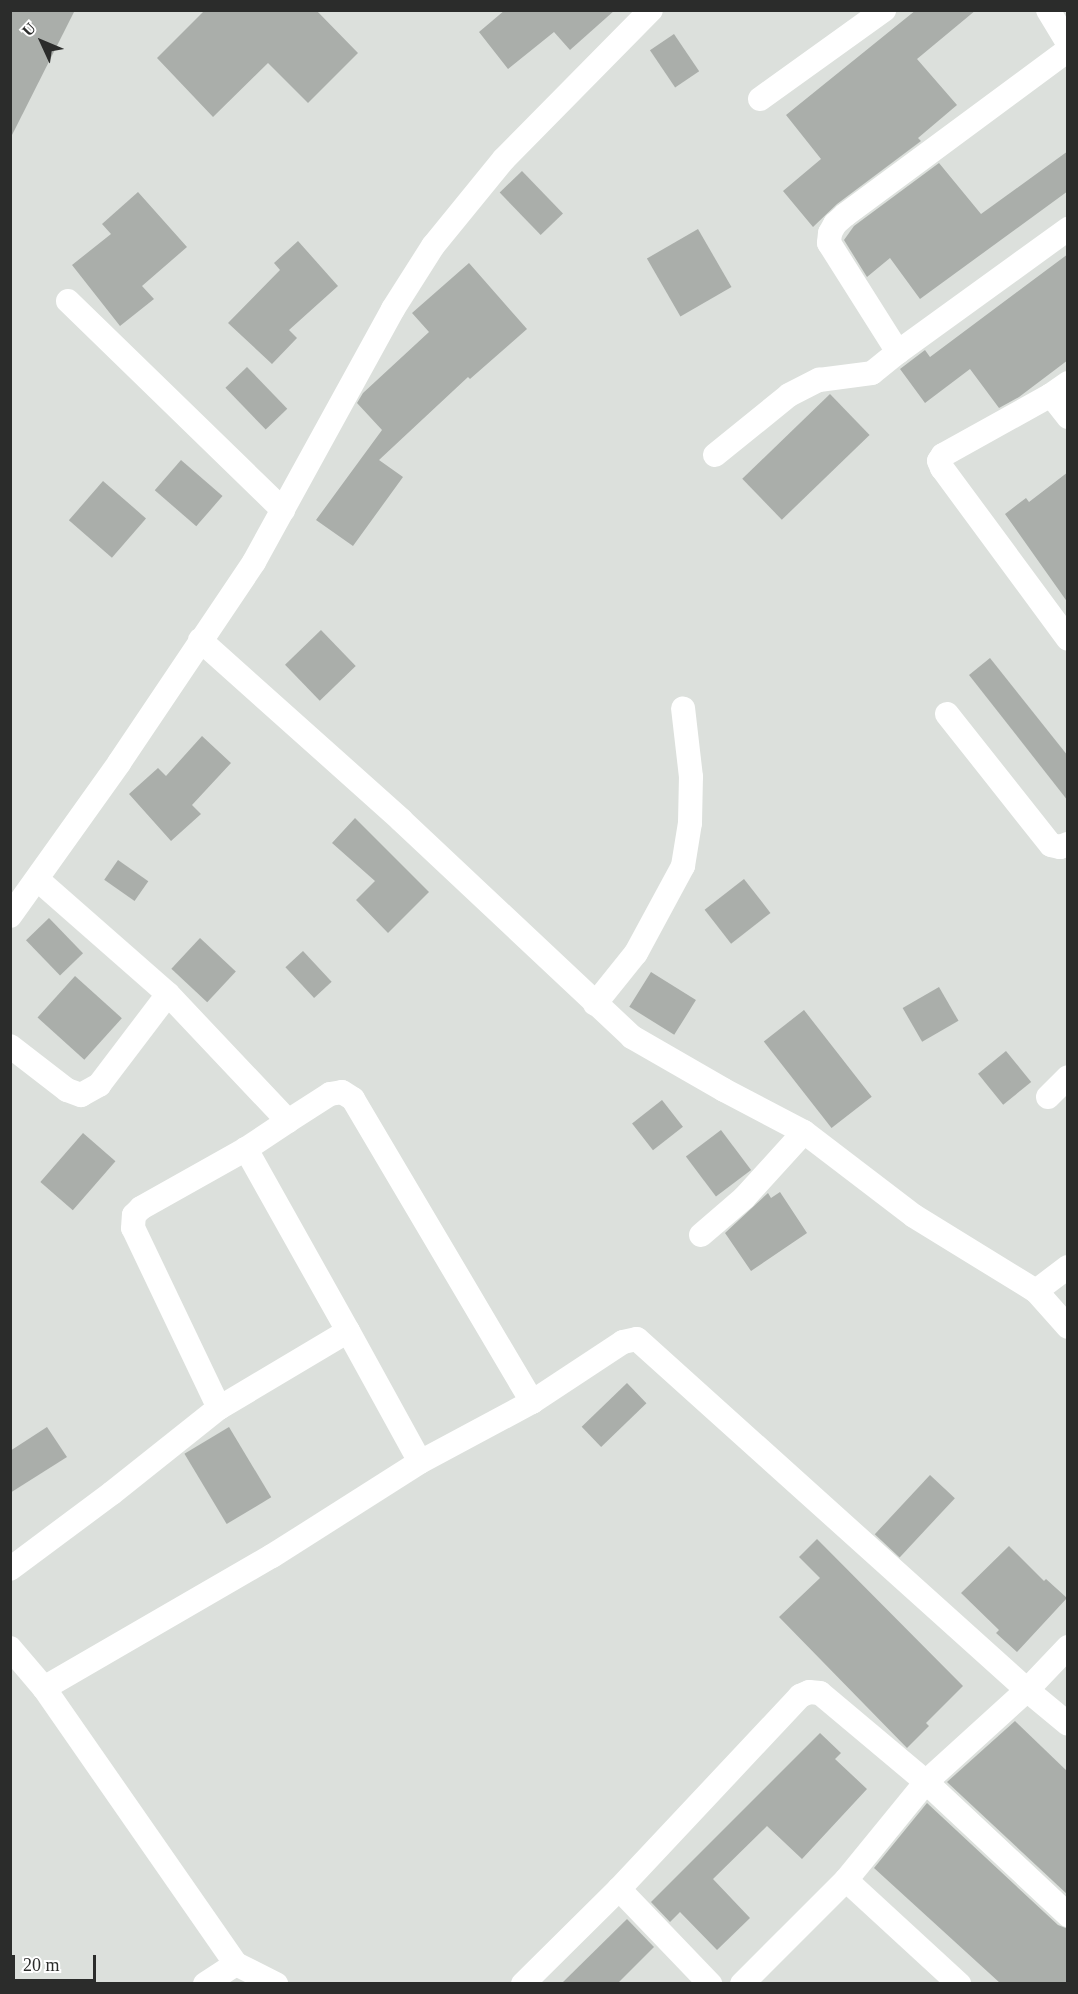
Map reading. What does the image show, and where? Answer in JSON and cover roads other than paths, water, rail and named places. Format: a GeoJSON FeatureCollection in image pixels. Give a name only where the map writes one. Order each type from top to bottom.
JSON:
{"type":"FeatureCollection","features":[{"type":"Feature","properties":{"kind":"street"},"geometry":{"type":"LineString","coordinates":[[10,916],[119,763],[254,562],[393,309],[433,246],[504,159],[651,10]]}},
{"type":"Feature","properties":{"kind":"street"},"geometry":{"type":"LineString","coordinates":[[760,99],[884,10]]}},
{"type":"Feature","properties":{"kind":"street"},"geometry":{"type":"LineString","coordinates":[[1048,10],[1068,43]]}},
{"type":"Feature","properties":{"kind":"street"},"geometry":{"type":"LineString","coordinates":[[898,352],[829,243],[835,224],[1068,50]]}},
{"type":"Feature","properties":{"kind":"street"},"geometry":{"type":"LineString","coordinates":[[715,455],[789,395],[819,380],[872,373],[1068,229]]}},
{"type":"Feature","properties":{"kind":"street"},"geometry":{"type":"LineString","coordinates":[[68,301],[283,510]]}},
{"type":"Feature","properties":{"kind":"street"},"geometry":{"type":"LineString","coordinates":[[1068,417],[1059,389],[943,455],[939,461],[1068,639]]}},
{"type":"Feature","properties":{"kind":"street"},"geometry":{"type":"LineString","coordinates":[[200,640],[401,820],[632,1037],[724,1090],[804,1132],[914,1216],[1036,1291],[1068,1327]]}},
{"type":"Feature","properties":{"kind":"street"},"geometry":{"type":"LineString","coordinates":[[595,1004],[636,953],[682,866],[690,823],[691,777],[683,708]]}},
{"type":"Feature","properties":{"kind":"street"},"geometry":{"type":"LineString","coordinates":[[947,714],[1051,845],[1060,847],[1068,844]]}},
{"type":"Feature","properties":{"kind":"street"},"geometry":{"type":"LineString","coordinates":[[37,879],[168,994],[288,1121]]}},
{"type":"Feature","properties":{"kind":"street"},"geometry":{"type":"LineString","coordinates":[[10,1046],[67,1090],[81,1095],[99,1085],[168,994]]}},
{"type":"Feature","properties":{"kind":"street"},"geometry":{"type":"LineString","coordinates":[[1048,1097],[1068,1077]]}},
{"type":"Feature","properties":{"kind":"street"},"geometry":{"type":"LineString","coordinates":[[219,1408],[133,1228],[134,1215],[141,1208],[246,1149],[330,1094],[342,1092],[353,1099],[532,1402]]}},
{"type":"Feature","properties":{"kind":"street"},"geometry":{"type":"LineString","coordinates":[[701,1235],[744,1198],[804,1132]]}},
{"type":"Feature","properties":{"kind":"street"},"geometry":{"type":"LineString","coordinates":[[246,1149],[420,1462]]}},
{"type":"Feature","properties":{"kind":"street"},"geometry":{"type":"LineString","coordinates":[[1036,1291],[1068,1268]]}},
{"type":"Feature","properties":{"kind":"street"},"geometry":{"type":"LineString","coordinates":[[10,1569],[112,1494],[219,1408],[348,1331]]}},
{"type":"Feature","properties":{"kind":"street"},"geometry":{"type":"LineString","coordinates":[[44,1688],[272,1556],[420,1462],[532,1402],[623,1342],[637,1339],[1027,1690],[1068,1724]]}},
{"type":"Feature","properties":{"kind":"street"},"geometry":{"type":"LineString","coordinates":[[742,1983],[846,1880],[926,1782],[1027,1690],[1068,1647]]}},
{"type":"Feature","properties":{"kind":"street"},"geometry":{"type":"LineString","coordinates":[[10,1648],[44,1688],[236,1964],[276,1983]]}},
{"type":"Feature","properties":{"kind":"street"},"geometry":{"type":"LineString","coordinates":[[523,1983],[619,1889],[800,1696],[809,1692],[820,1694],[926,1782],[1068,1915]]}},
{"type":"Feature","properties":{"kind":"street"},"geometry":{"type":"LineString","coordinates":[[846,1880],[958,1983]]}},
{"type":"Feature","properties":{"kind":"street"},"geometry":{"type":"LineString","coordinates":[[619,1889],[710,1983]]}},
{"type":"Feature","properties":{"kind":"street"},"geometry":{"type":"LineString","coordinates":[[205,1983],[236,1964]]}}]}
